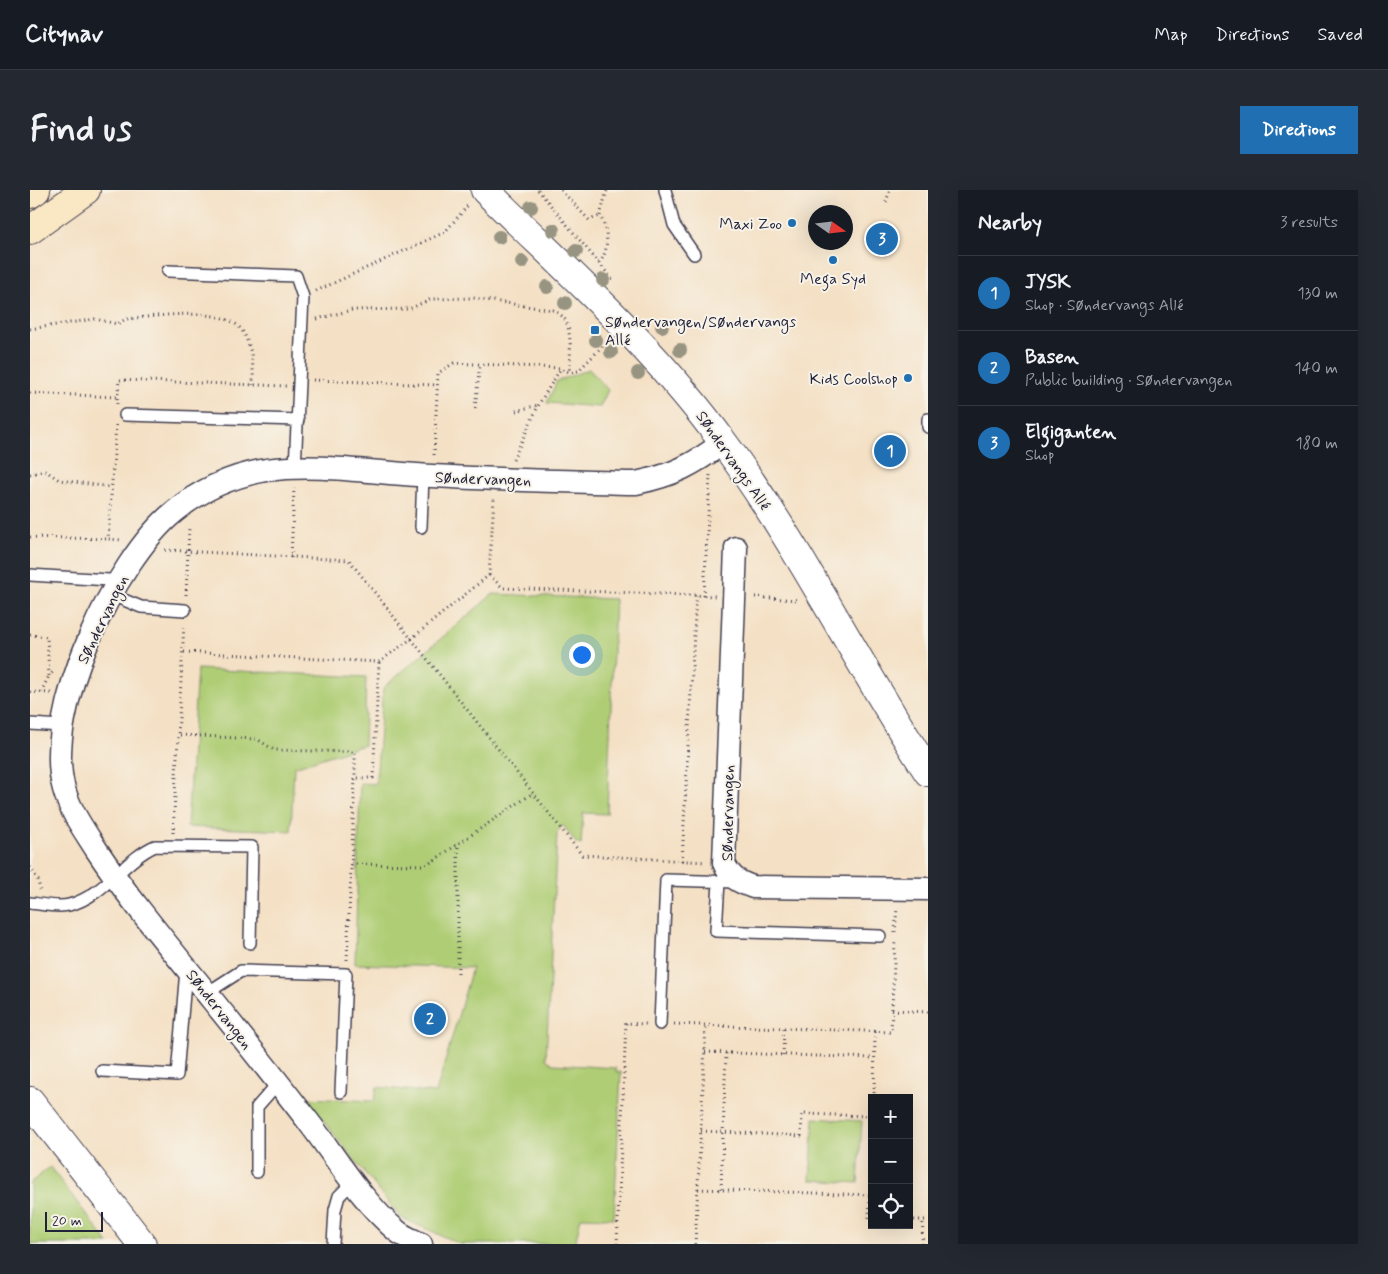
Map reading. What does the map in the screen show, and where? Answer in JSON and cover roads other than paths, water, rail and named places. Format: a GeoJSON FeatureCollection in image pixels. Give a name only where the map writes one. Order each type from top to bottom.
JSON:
{"type":"FeatureCollection","features":[{"type":"Feature","properties":{"kind":"main road"},"geometry":{"type":"LineString","coordinates":[[30,194],[36,190]]}},
{"type":"Feature","properties":{"kind":"main road"},"geometry":{"type":"LineString","coordinates":[[30,230],[86,190]]}},
{"type":"Feature","properties":{"kind":"street","name":"Søndervangs Allé"},"geometry":{"type":"LineString","coordinates":[[480,194],[656,361],[687,394],[717,447],[774,516],[892,717],[928,772]]}},
{"type":"Feature","properties":{"kind":"street","name":"Søndervangen"},"geometry":{"type":"LineString","coordinates":[[421,1244],[399,1234],[376,1211],[278,1083],[115,877],[78,822],[64,790],[59,760],[61,726],[87,642],[141,546],[160,524],[187,502],[227,480],[265,471],[295,468],[428,476],[636,483],[661,478],[690,466],[717,447]]}},
{"type":"Feature","properties":{"kind":"street","name":"Søndervangen"},"geometry":{"type":"LineString","coordinates":[[736,548],[727,876],[753,886],[928,890]]}},
{"type":"Feature","properties":{"kind":"street"},"geometry":{"type":"LineString","coordinates":[[30,1101],[142,1244]]}},
{"type":"Feature","properties":{"kind":"lane"},"geometry":{"type":"LineString","coordinates":[[665,190],[674,225],[694,254]]}},
{"type":"Feature","properties":{"kind":"lane"},"geometry":{"type":"LineString","coordinates":[[168,271],[296,276],[303,297],[295,468]]}},
{"type":"Feature","properties":{"kind":"lane"},"geometry":{"type":"LineString","coordinates":[[125,415],[298,420]]}},
{"type":"Feature","properties":{"kind":"lane"},"geometry":{"type":"LineString","coordinates":[[928,419],[928,427]]}},
{"type":"Feature","properties":{"kind":"lane"},"geometry":{"type":"LineString","coordinates":[[421,527],[428,476]]}},
{"type":"Feature","properties":{"kind":"lane"},"geometry":{"type":"LineString","coordinates":[[30,575],[109,580],[115,590],[141,606],[185,610]]}},
{"type":"Feature","properties":{"kind":"lane"},"geometry":{"type":"LineString","coordinates":[[30,724],[61,726]]}},
{"type":"Feature","properties":{"kind":"lane"},"geometry":{"type":"LineString","coordinates":[[35,903],[67,906],[84,899],[115,877],[142,852],[155,846],[172,844],[252,847],[250,943]]}},
{"type":"Feature","properties":{"kind":"lane"},"geometry":{"type":"LineString","coordinates":[[660,1024],[666,880],[727,876],[716,930],[880,936]]}},
{"type":"Feature","properties":{"kind":"lane"},"geometry":{"type":"LineString","coordinates":[[102,1071],[177,1075],[186,967]]}},
{"type":"Feature","properties":{"kind":"lane"},"geometry":{"type":"LineString","coordinates":[[207,993],[241,971],[346,974],[341,1092]]}},
{"type":"Feature","properties":{"kind":"lane"},"geometry":{"type":"LineString","coordinates":[[257,1172],[257,1107],[278,1083]]}},
{"type":"Feature","properties":{"kind":"lane"},"geometry":{"type":"LineString","coordinates":[[333,1244],[335,1210],[339,1196],[354,1181]]}},
{"type":"Feature","properties":{"kind":"place","name":"Maxi Zoo"},"geometry":{"type":"Point","coordinates":[792,223]}},
{"type":"Feature","properties":{"kind":"place","name":"Elgiganten"},"geometry":{"type":"Point","coordinates":[882,239]}},
{"type":"Feature","properties":{"kind":"place","name":"Mega Syd"},"geometry":{"type":"Point","coordinates":[833,260]}},
{"type":"Feature","properties":{"kind":"place","name":"Søndervangen/Søndervangs Allé"},"geometry":{"type":"Point","coordinates":[595,330]}},
{"type":"Feature","properties":{"kind":"place","name":"Kids Coolshop"},"geometry":{"type":"Point","coordinates":[908,378]}},
{"type":"Feature","properties":{"kind":"place","name":"JYSK"},"geometry":{"type":"Point","coordinates":[890,451]}},
{"type":"Feature","properties":{"kind":"place","name":"Basen"},"geometry":{"type":"Point","coordinates":[430,1019]}}]}
